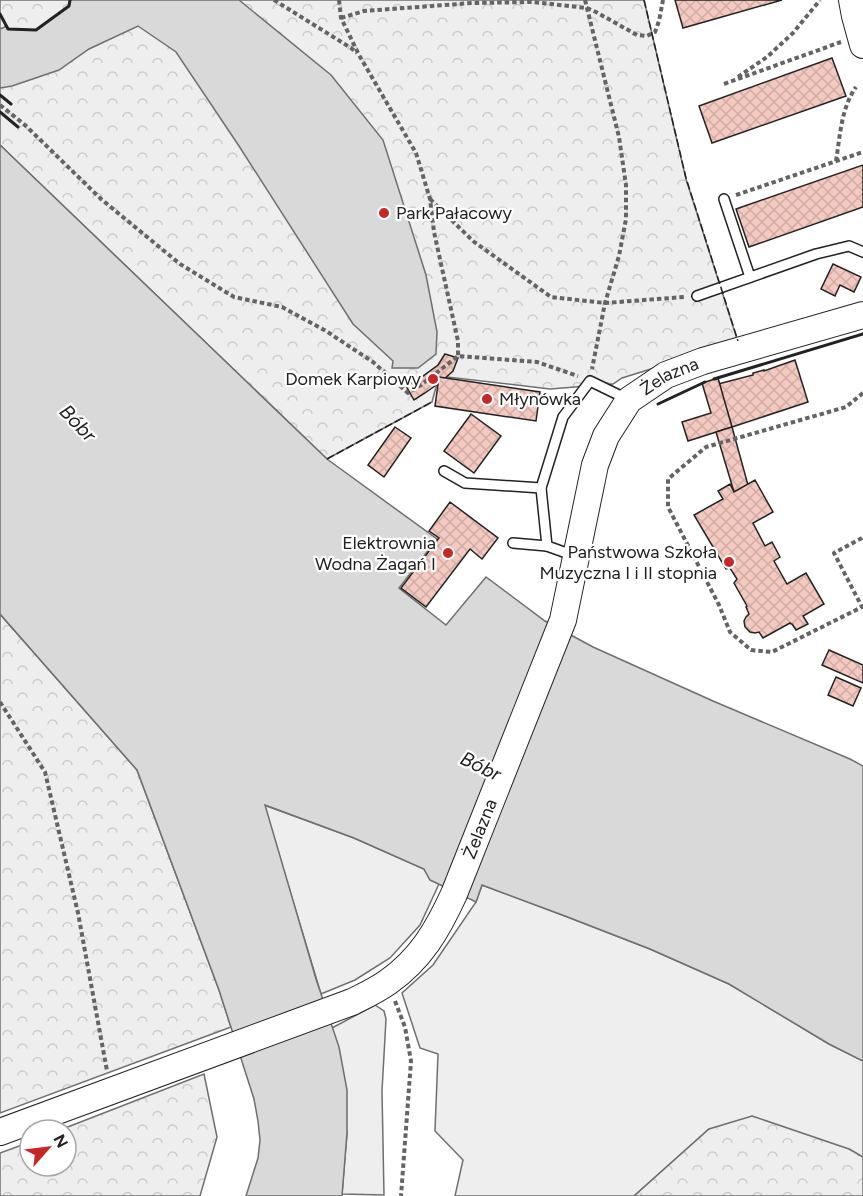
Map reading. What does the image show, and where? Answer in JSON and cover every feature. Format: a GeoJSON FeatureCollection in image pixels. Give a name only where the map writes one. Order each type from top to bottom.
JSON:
{"type":"FeatureCollection","features":[{"type":"Feature","properties":{"kind":"street"},"geometry":{"type":"LineString","coordinates":[[852,0],[855,16],[852,43]]}},
{"type":"Feature","properties":{"kind":"street","name":"Żelazna"},"geometry":{"type":"LineString","coordinates":[[0,1132],[352,1002],[388,982],[418,957],[439,926],[454,894],[563,620],[595,465],[606,436],[629,400],[666,375],[703,361],[863,315]]}},
{"type":"Feature","properties":{"kind":"lane"},"geometry":{"type":"LineString","coordinates":[[724,200],[750,277]]}},
{"type":"Feature","properties":{"kind":"lane"},"geometry":{"type":"LineString","coordinates":[[697,296],[816,254],[849,246],[863,252]]}},
{"type":"Feature","properties":{"kind":"lane"},"geometry":{"type":"LineString","coordinates":[[547,546],[541,488],[563,417],[590,381],[629,400]]}},
{"type":"Feature","properties":{"kind":"lane"},"geometry":{"type":"LineString","coordinates":[[444,471],[465,483],[541,488]]}},
{"type":"Feature","properties":{"kind":"lane"},"geometry":{"type":"LineString","coordinates":[[513,543],[547,546],[577,557]]}},
{"type":"Feature","properties":{"kind":"path"},"geometry":{"type":"LineString","coordinates":[[274,0],[351,48],[358,55]]}},
{"type":"Feature","properties":{"kind":"path"},"geometry":{"type":"LineString","coordinates":[[339,0],[341,18],[358,55],[416,153],[430,199],[434,232],[458,341],[458,356]]}},
{"type":"Feature","properties":{"kind":"path"},"geometry":{"type":"LineString","coordinates":[[0,105],[26,124],[101,199],[180,264],[234,297],[282,307],[326,331],[373,362],[408,393],[458,356],[537,362],[590,381],[605,303],[620,256],[626,219],[626,185],[619,137],[585,0]]}},
{"type":"Feature","properties":{"kind":"path"},"geometry":{"type":"LineString","coordinates":[[341,18],[364,11],[472,3],[533,2],[587,8],[637,35],[647,36],[656,32],[663,0]]}},
{"type":"Feature","properties":{"kind":"path"},"geometry":{"type":"LineString","coordinates":[[732,81],[767,57],[793,33],[820,0]]}},
{"type":"Feature","properties":{"kind":"path"},"geometry":{"type":"LineString","coordinates":[[724,84],[852,43]]}},
{"type":"Feature","properties":{"kind":"path"},"geometry":{"type":"LineString","coordinates":[[836,161],[843,117],[851,94],[856,87]]}},
{"type":"Feature","properties":{"kind":"path"},"geometry":{"type":"LineString","coordinates":[[724,200],[863,152]]}},
{"type":"Feature","properties":{"kind":"path"},"geometry":{"type":"LineString","coordinates":[[430,199],[473,242],[551,297],[605,303],[697,296]]}},
{"type":"Feature","properties":{"kind":"path"},"geometry":{"type":"LineString","coordinates":[[863,393],[846,407],[706,447],[668,479],[668,507],[719,605],[730,632],[751,650],[772,652],[862,607],[834,553],[863,536]]}},
{"type":"Feature","properties":{"kind":"path"},"geometry":{"type":"LineString","coordinates":[[0,702],[45,772],[78,913],[111,1092]]}},
{"type":"Feature","properties":{"kind":"path"},"geometry":{"type":"LineString","coordinates":[[388,982],[405,1026],[411,1061],[401,1196]]}},
{"type":"Feature","properties":{"kind":"green space","name":"Park Pałacowy"},"geometry":{"type":"Polygon","coordinates":[[[0,0],[644,0],[686,179],[738,342],[622,378],[613,384],[550,389],[439,376],[432,402],[327,459],[0,145],[0,0]]]}},
{"type":"Feature","properties":{"kind":"green space"},"geometry":{"type":"Polygon","coordinates":[[[0,614],[137,770],[231,1027],[0,1113],[0,614]]]}},
{"type":"Feature","properties":{"kind":"green space"},"geometry":{"type":"Polygon","coordinates":[[[264,805],[354,838],[424,869],[430,880],[439,884],[420,925],[390,958],[355,980],[321,994],[264,805]]]}},
{"type":"Feature","properties":{"kind":"green space"},"geometry":{"type":"Polygon","coordinates":[[[482,885],[650,949],[729,984],[829,1044],[863,1061],[863,1157],[849,1149],[709,1129],[634,1196],[455,1196],[463,1160],[435,1131],[438,1054],[420,1048],[402,993],[433,965],[476,902],[482,885]]]}},
{"type":"Feature","properties":{"kind":"green space"},"geometry":{"type":"Polygon","coordinates":[[[375,1005],[384,1011],[386,1019],[382,1091],[384,1195],[342,1194],[347,1133],[332,1028],[375,1005]]]}},
{"type":"Feature","properties":{"kind":"green space"},"geometry":{"type":"Polygon","coordinates":[[[204,1074],[217,1137],[200,1196],[0,1196],[0,1153],[18,1146],[18,1178],[78,1178],[78,1123],[204,1074]]]}},
{"type":"Feature","properties":{"kind":"green space"},"geometry":{"type":"Polygon","coordinates":[[[752,1116],[849,1149],[863,1157],[863,1196],[634,1196],[709,1129],[752,1116]]]}},
{"type":"Feature","properties":{"kind":"water"},"geometry":{"type":"Polygon","coordinates":[[[70,0],[239,0],[331,75],[383,140],[426,275],[437,332],[436,354],[418,368],[392,368],[393,361],[353,324],[176,52],[138,26],[89,49],[59,70],[0,88],[0,29],[7,26],[9,29],[36,30],[69,6],[70,0]]]}},
{"type":"Feature","properties":{"kind":"water","name":"Bóbr"},"geometry":{"type":"Polygon","coordinates":[[[0,145],[327,459],[437,539],[399,588],[446,625],[486,577],[545,621],[593,647],[863,766],[863,1061],[829,1044],[729,984],[650,949],[482,885],[476,902],[430,880],[424,869],[354,838],[265,805],[316,979],[339,1047],[347,1090],[347,1133],[342,1196],[246,1196],[258,1158],[260,1140],[254,1099],[219,990],[137,770],[0,614],[0,145]]]}},
{"type":"Feature","properties":{"kind":"building"},"geometry":{"type":"Polygon","coordinates":[[[675,0],[782,0],[683,28],[675,0]]]}},
{"type":"Feature","properties":{"kind":"building"},"geometry":{"type":"Polygon","coordinates":[[[832,58],[846,96],[712,143],[699,106],[832,58]]]}},
{"type":"Feature","properties":{"kind":"building"},"geometry":{"type":"Polygon","coordinates":[[[863,165],[863,207],[749,247],[736,209],[863,165]]]}},
{"type":"Feature","properties":{"kind":"building"},"geometry":{"type":"Polygon","coordinates":[[[833,264],[861,277],[854,292],[840,285],[835,296],[821,289],[833,264]]]}},
{"type":"Feature","properties":{"kind":"building"},"geometry":{"type":"Polygon","coordinates":[[[445,354],[458,358],[453,371],[414,400],[406,386],[438,365],[445,354]]]}},
{"type":"Feature","properties":{"kind":"building"},"geometry":{"type":"Polygon","coordinates":[[[795,360],[808,402],[732,427],[718,384],[753,375],[753,373],[795,360]]]}},
{"type":"Feature","properties":{"kind":"building","name":"Młynówka"},"geometry":{"type":"Polygon","coordinates":[[[439,377],[540,392],[536,421],[435,406],[439,377]]]}},
{"type":"Feature","properties":{"kind":"building"},"geometry":{"type":"Polygon","coordinates":[[[718,378],[732,427],[688,441],[682,422],[711,413],[702,383],[718,378]]]}},
{"type":"Feature","properties":{"kind":"building"},"geometry":{"type":"Polygon","coordinates":[[[471,414],[501,436],[474,473],[444,451],[471,414]]]}},
{"type":"Feature","properties":{"kind":"building"},"geometry":{"type":"Polygon","coordinates":[[[395,427],[411,438],[384,477],[368,465],[395,427]]]}},
{"type":"Feature","properties":{"kind":"building"},"geometry":{"type":"Polygon","coordinates":[[[732,427],[748,485],[734,492],[716,432],[732,427]]]}},
{"type":"Feature","properties":{"kind":"building"},"geometry":{"type":"Polygon","coordinates":[[[755,480],[773,512],[753,523],[765,546],[772,542],[780,557],[774,561],[787,584],[806,573],[824,604],[803,616],[808,624],[796,630],[790,623],[763,638],[759,632],[750,632],[745,627],[744,621],[749,614],[734,583],[737,579],[730,568],[726,569],[694,515],[723,499],[718,491],[730,484],[734,492],[755,480]]]}},
{"type":"Feature","properties":{"kind":"building","name":"Elektrownia Wodna Żagań I"},"geometry":{"type":"Polygon","coordinates":[[[450,502],[498,538],[482,559],[470,549],[426,607],[401,588],[439,538],[429,531],[450,502]]]}},
{"type":"Feature","properties":{"kind":"building"},"geometry":{"type":"Polygon","coordinates":[[[829,650],[863,665],[863,683],[822,665],[829,650]]]}},
{"type":"Feature","properties":{"kind":"building"},"geometry":{"type":"Polygon","coordinates":[[[836,677],[861,688],[853,706],[828,695],[836,677]]]}},
{"type":"Feature","properties":{"kind":"fence"},"geometry":{"type":"LineString","coordinates":[[644,0],[686,178],[738,341]]}},
{"type":"Feature","properties":{"kind":"fence"},"geometry":{"type":"LineString","coordinates":[[327,459],[432,402]]}},
{"type":"Feature","properties":{"kind":"wall"},"geometry":{"type":"LineString","coordinates":[[0,14],[8,29],[36,30],[69,6],[70,0]]}},
{"type":"Feature","properties":{"kind":"wall"},"geometry":{"type":"LineString","coordinates":[[0,95],[11,104]]}},
{"type":"Feature","properties":{"kind":"wall"},"geometry":{"type":"LineString","coordinates":[[0,112],[18,127]]}},
{"type":"Feature","properties":{"kind":"wall"},"geometry":{"type":"LineString","coordinates":[[714,379],[863,334]]}},
{"type":"Feature","properties":{"kind":"wall"},"geometry":{"type":"LineString","coordinates":[[658,404],[705,382]]}},
{"type":"Feature","properties":{"kind":"place","name":"Park Pałacowy"},"geometry":{"type":"Point","coordinates":[384,213]}},
{"type":"Feature","properties":{"kind":"place","name":"Domek Karpiowy"},"geometry":{"type":"Point","coordinates":[433,379]}},
{"type":"Feature","properties":{"kind":"place","name":"Młynówka"},"geometry":{"type":"Point","coordinates":[487,399]}},
{"type":"Feature","properties":{"kind":"place","name":"Elektrownia Wodna Żagań I"},"geometry":{"type":"Point","coordinates":[448,553]}},
{"type":"Feature","properties":{"kind":"place","name":"Państwowa Szkoła Muzyczna I i II stopnia"},"geometry":{"type":"Point","coordinates":[729,562]}}]}
